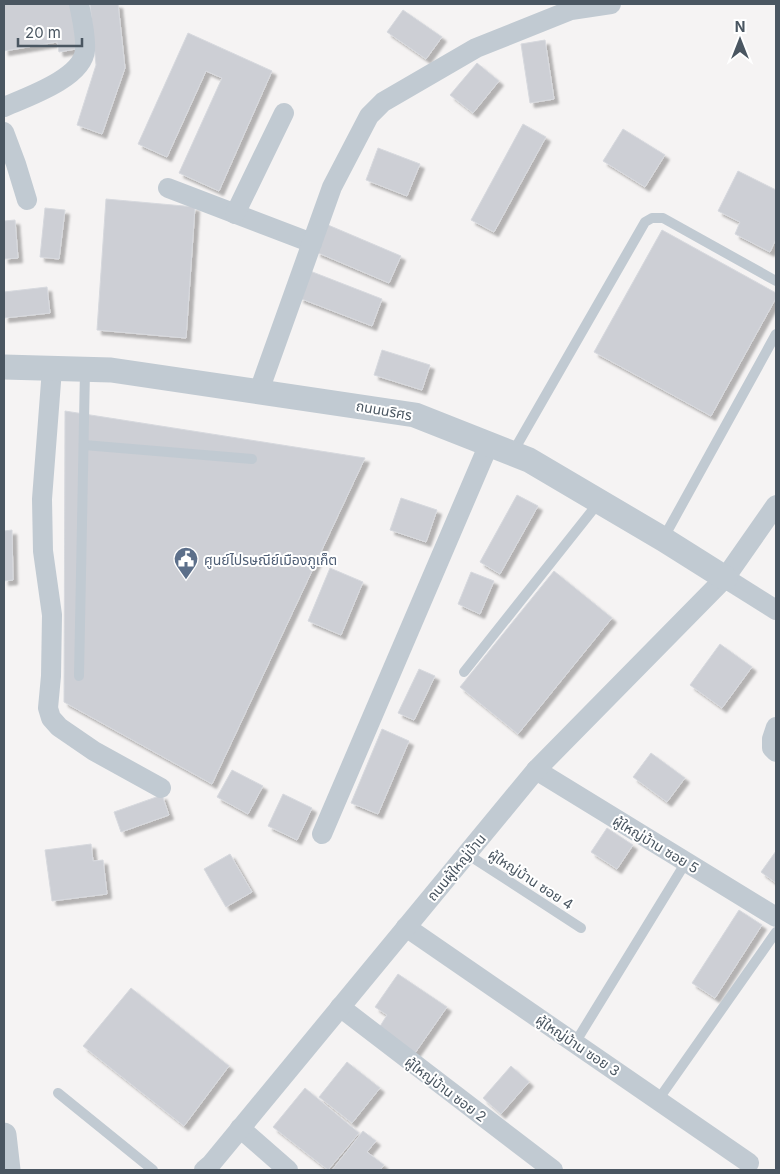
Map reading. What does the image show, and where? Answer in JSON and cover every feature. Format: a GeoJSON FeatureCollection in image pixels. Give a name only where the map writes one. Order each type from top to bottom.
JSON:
{"type":"FeatureCollection","features":[{"type":"Feature","properties":{"kind":"street"},"geometry":{"type":"LineString","coordinates":[[4,108],[66,78],[80,65],[85,51],[80,4]]}},
{"type":"Feature","properties":{"kind":"street"},"geometry":{"type":"LineString","coordinates":[[259,391],[332,187],[369,116],[384,102],[476,48],[571,10],[611,4]]}},
{"type":"Feature","properties":{"kind":"street"},"geometry":{"type":"LineString","coordinates":[[235,214],[284,113]]}},
{"type":"Feature","properties":{"kind":"street"},"geometry":{"type":"LineString","coordinates":[[4,132],[27,200]]}},
{"type":"Feature","properties":{"kind":"street"},"geometry":{"type":"LineString","coordinates":[[168,188],[312,243]]}},
{"type":"Feature","properties":{"kind":"street","name":"ถนนนริศร"},"geometry":{"type":"LineString","coordinates":[[4,367],[111,370],[415,415],[529,460],[726,578]]}},
{"type":"Feature","properties":{"kind":"street"},"geometry":{"type":"LineString","coordinates":[[52,368],[42,499],[43,552],[52,615],[51,676],[48,708],[51,718],[59,727],[94,751],[161,788]]}},
{"type":"Feature","properties":{"kind":"street"},"geometry":{"type":"LineString","coordinates":[[322,834],[489,444]]}},
{"type":"Feature","properties":{"kind":"street","name":"ถนนผู้ใหญ่บ้าน"},"geometry":{"type":"LineString","coordinates":[[204,1170],[536,770],[726,578],[776,505]]}},
{"type":"Feature","properties":{"kind":"street"},"geometry":{"type":"LineString","coordinates":[[726,578],[776,610]]}},
{"type":"Feature","properties":{"kind":"street"},"geometry":{"type":"LineString","coordinates":[[776,727],[772,739],[772,748],[776,752]]}},
{"type":"Feature","properties":{"kind":"street","name":"ผู้ใหญ่บ้าน ซอย 5"},"geometry":{"type":"LineString","coordinates":[[536,770],[776,917]]}},
{"type":"Feature","properties":{"kind":"street","name":"ผู้ใหญ่บ้าน ซอย 3"},"geometry":{"type":"LineString","coordinates":[[406,927],[749,1162]]}},
{"type":"Feature","properties":{"kind":"street","name":"ผู้ใหญ่บ้าน ซอย 2"},"geometry":{"type":"LineString","coordinates":[[340,1007],[553,1170]]}},
{"type":"Feature","properties":{"kind":"street"},"geometry":{"type":"LineString","coordinates":[[240,1128],[288,1170]]}},
{"type":"Feature","properties":{"kind":"street"},"geometry":{"type":"LineString","coordinates":[[4,1135],[8,1170]]}},
{"type":"Feature","properties":{"kind":"lane"},"geometry":{"type":"LineString","coordinates":[[512,453],[646,222],[652,218],[663,218],[776,281]]}},
{"type":"Feature","properties":{"kind":"lane"},"geometry":{"type":"LineString","coordinates":[[663,539],[776,334]]}},
{"type":"Feature","properties":{"kind":"lane"},"geometry":{"type":"LineString","coordinates":[[79,676],[85,370]]}},
{"type":"Feature","properties":{"kind":"lane"},"geometry":{"type":"LineString","coordinates":[[84,445],[252,459]]}},
{"type":"Feature","properties":{"kind":"lane"},"geometry":{"type":"LineString","coordinates":[[464,672],[599,501]]}},
{"type":"Feature","properties":{"kind":"lane","name":"ผู้ใหญ่บ้าน ซอย 4"},"geometry":{"type":"LineString","coordinates":[[467,854],[581,928]]}},
{"type":"Feature","properties":{"kind":"lane"},"geometry":{"type":"LineString","coordinates":[[575,1042],[686,862]]}},
{"type":"Feature","properties":{"kind":"lane"},"geometry":{"type":"LineString","coordinates":[[658,1100],[776,932]]}},
{"type":"Feature","properties":{"kind":"lane"},"geometry":{"type":"LineString","coordinates":[[58,1093],[153,1170]]}},
{"type":"Feature","properties":{"kind":"building"},"geometry":{"type":"Polygon","coordinates":[[[4,4],[73,4],[81,48],[59,52],[57,42],[4,51],[4,4]]]}},
{"type":"Feature","properties":{"kind":"building"},"geometry":{"type":"Polygon","coordinates":[[[90,4],[118,4],[125,68],[102,134],[77,125],[96,65],[90,4]]]}},
{"type":"Feature","properties":{"kind":"building"},"geometry":{"type":"Polygon","coordinates":[[[403,10],[442,37],[426,59],[387,32],[403,10]]]}},
{"type":"Feature","properties":{"kind":"building"},"geometry":{"type":"Polygon","coordinates":[[[188,33],[272,71],[219,191],[179,173],[222,78],[206,71],[167,157],[138,144],[188,33]]]}},
{"type":"Feature","properties":{"kind":"building"},"geometry":{"type":"Polygon","coordinates":[[[545,40],[554,99],[530,103],[521,44],[545,40]]]}},
{"type":"Feature","properties":{"kind":"building"},"geometry":{"type":"Polygon","coordinates":[[[477,63],[499,81],[473,113],[450,95],[477,63]]]}},
{"type":"Feature","properties":{"kind":"building"},"geometry":{"type":"Polygon","coordinates":[[[523,124],[546,137],[494,232],[471,220],[523,124]]]}},
{"type":"Feature","properties":{"kind":"building"},"geometry":{"type":"Polygon","coordinates":[[[623,129],[665,155],[645,187],[603,161],[623,129]]]}},
{"type":"Feature","properties":{"kind":"building"},"geometry":{"type":"Polygon","coordinates":[[[378,148],[420,164],[407,196],[366,180],[378,148]]]}},
{"type":"Feature","properties":{"kind":"building"},"geometry":{"type":"Polygon","coordinates":[[[738,171],[776,190],[776,239],[770,252],[735,234],[740,222],[718,211],[738,171]]]}},
{"type":"Feature","properties":{"kind":"building"},"geometry":{"type":"Polygon","coordinates":[[[106,199],[195,207],[186,338],[97,330],[106,199]]]}},
{"type":"Feature","properties":{"kind":"building"},"geometry":{"type":"Polygon","coordinates":[[[45,208],[65,210],[59,259],[40,257],[45,208]]]}},
{"type":"Feature","properties":{"kind":"building"},"geometry":{"type":"Polygon","coordinates":[[[15,220],[18,258],[4,259],[4,221],[15,220]]]}},
{"type":"Feature","properties":{"kind":"building"},"geometry":{"type":"Polygon","coordinates":[[[328,225],[401,256],[389,283],[316,252],[328,225]]]}},
{"type":"Feature","properties":{"kind":"building"},"geometry":{"type":"Polygon","coordinates":[[[662,230],[776,293],[776,298],[711,416],[594,352],[662,230]]]}},
{"type":"Feature","properties":{"kind":"building"},"geometry":{"type":"Polygon","coordinates":[[[310,271],[382,299],[372,326],[299,298],[310,271]]]}},
{"type":"Feature","properties":{"kind":"building"},"geometry":{"type":"Polygon","coordinates":[[[47,287],[50,313],[4,318],[4,292],[47,287]]]}},
{"type":"Feature","properties":{"kind":"building"},"geometry":{"type":"Polygon","coordinates":[[[382,350],[430,365],[422,390],[374,375],[382,350]]]}},
{"type":"Feature","properties":{"kind":"building","name":"ศูนย์ไปรษณีย์เมืองภูเก็ต"},"geometry":{"type":"Polygon","coordinates":[[[65,411],[365,458],[212,784],[64,702],[65,411]]]}},
{"type":"Feature","properties":{"kind":"building"},"geometry":{"type":"Polygon","coordinates":[[[517,495],[538,506],[500,574],[480,562],[517,495]]]}},
{"type":"Feature","properties":{"kind":"building"},"geometry":{"type":"Polygon","coordinates":[[[401,498],[437,510],[426,542],[390,530],[401,498]]]}},
{"type":"Feature","properties":{"kind":"building"},"geometry":{"type":"Polygon","coordinates":[[[12,530],[13,580],[4,581],[4,531],[12,530]]]}},
{"type":"Feature","properties":{"kind":"building"},"geometry":{"type":"Polygon","coordinates":[[[330,568],[363,582],[341,635],[308,621],[330,568]]]}},
{"type":"Feature","properties":{"kind":"building"},"geometry":{"type":"Polygon","coordinates":[[[554,571],[612,618],[518,734],[460,687],[554,571]]]}},
{"type":"Feature","properties":{"kind":"building"},"geometry":{"type":"Polygon","coordinates":[[[471,572],[494,581],[480,614],[458,604],[471,572]]]}},
{"type":"Feature","properties":{"kind":"building"},"geometry":{"type":"Polygon","coordinates":[[[720,644],[752,667],[722,708],[690,685],[720,644]]]}},
{"type":"Feature","properties":{"kind":"building"},"geometry":{"type":"Polygon","coordinates":[[[419,669],[435,676],[414,720],[398,713],[419,669]]]}},
{"type":"Feature","properties":{"kind":"building"},"geometry":{"type":"Polygon","coordinates":[[[382,729],[409,741],[378,814],[351,803],[382,729]]]}},
{"type":"Feature","properties":{"kind":"building"},"geometry":{"type":"Polygon","coordinates":[[[651,753],[685,778],[667,802],[633,777],[651,753]]]}},
{"type":"Feature","properties":{"kind":"building"},"geometry":{"type":"Polygon","coordinates":[[[232,770],[263,786],[248,814],[217,797],[232,770]]]}},
{"type":"Feature","properties":{"kind":"building"},"geometry":{"type":"Polygon","coordinates":[[[283,794],[312,808],[297,840],[268,826],[283,794]]]}},
{"type":"Feature","properties":{"kind":"building"},"geometry":{"type":"Polygon","coordinates":[[[162,795],[169,815],[121,832],[114,812],[162,795]]]}},
{"type":"Feature","properties":{"kind":"building"},"geometry":{"type":"Polygon","coordinates":[[[607,828],[633,845],[617,869],[591,852],[607,828]]]}},
{"type":"Feature","properties":{"kind":"building"},"geometry":{"type":"Polygon","coordinates":[[[91,844],[93,861],[103,860],[107,894],[52,901],[45,850],[91,844]]]}},
{"type":"Feature","properties":{"kind":"building"},"geometry":{"type":"Polygon","coordinates":[[[776,851],[776,883],[761,872],[776,851]]]}},
{"type":"Feature","properties":{"kind":"building"},"geometry":{"type":"Polygon","coordinates":[[[230,854],[252,892],[226,907],[204,869],[230,854]]]}},
{"type":"Feature","properties":{"kind":"building"},"geometry":{"type":"Polygon","coordinates":[[[739,910],[762,925],[715,998],[692,983],[739,910]]]}},
{"type":"Feature","properties":{"kind":"building"},"geometry":{"type":"Polygon","coordinates":[[[398,974],[447,1007],[415,1053],[379,1028],[387,1015],[375,1007],[398,974]]]}},
{"type":"Feature","properties":{"kind":"building"},"geometry":{"type":"Polygon","coordinates":[[[131,988],[229,1066],[184,1126],[83,1046],[131,988]]]}},
{"type":"Feature","properties":{"kind":"building"},"geometry":{"type":"Polygon","coordinates":[[[347,1062],[380,1088],[352,1123],[319,1097],[347,1062]]]}},
{"type":"Feature","properties":{"kind":"building"},"geometry":{"type":"Polygon","coordinates":[[[511,1066],[529,1082],[501,1114],[483,1098],[511,1066]]]}},
{"type":"Feature","properties":{"kind":"building"},"geometry":{"type":"Polygon","coordinates":[[[305,1088],[359,1133],[328,1170],[273,1127],[305,1088]]]}},
{"type":"Feature","properties":{"kind":"building"},"geometry":{"type":"Polygon","coordinates":[[[363,1131],[376,1141],[367,1152],[384,1165],[380,1170],[332,1170],[363,1131]]]}},
{"type":"Feature","properties":{"kind":"place","name":"ศูนย์ไปรษณีย์เมืองภูเก็ต"},"geometry":{"type":"Point","coordinates":[186,580]}}]}
